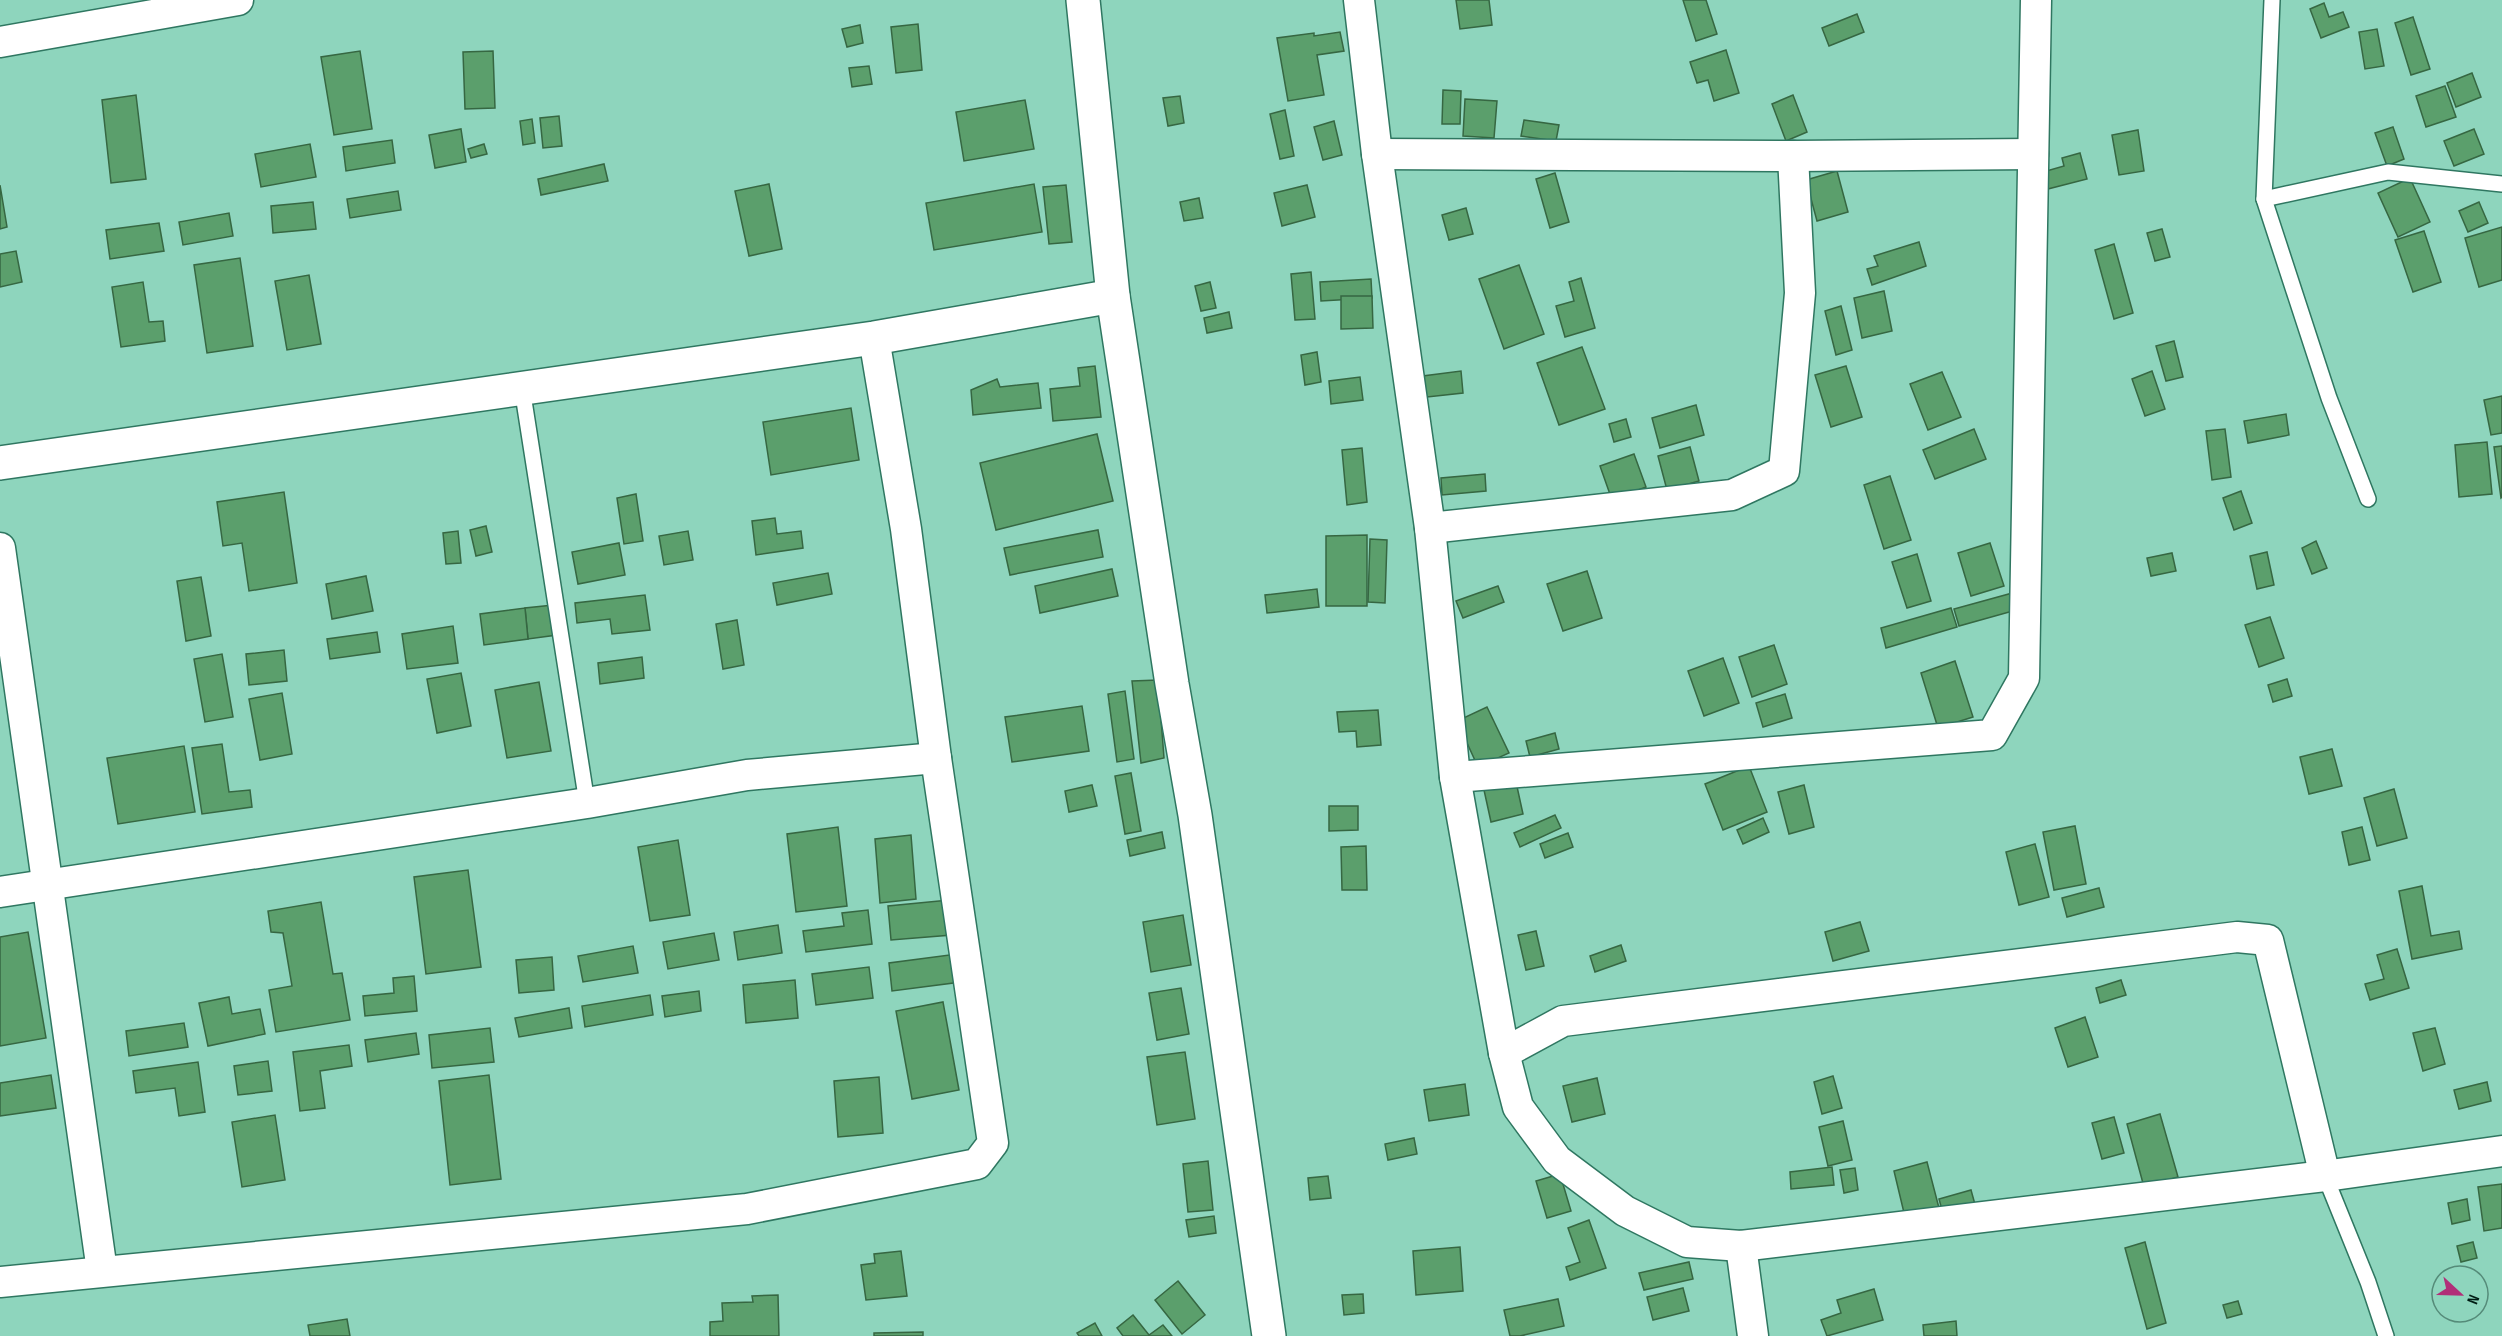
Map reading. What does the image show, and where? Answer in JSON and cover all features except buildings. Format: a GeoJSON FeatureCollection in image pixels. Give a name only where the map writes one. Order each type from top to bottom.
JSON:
{"type":"FeatureCollection","features":[{"type":"Feature","properties":{"kind":"street"},"geometry":{"type":"LineString","coordinates":[[0,42],[238,0]]}},
{"type":"Feature","properties":{"kind":"street"},"geometry":{"type":"LineString","coordinates":[[1083,0],[1113,296],[1172,684],[1195,815],[1269,1336]]}},
{"type":"Feature","properties":{"kind":"street"},"geometry":{"type":"LineString","coordinates":[[1359,0],[1377,154],[1430,528],[1455,777],[1504,1053],[1518,1107],[1557,1160],[1625,1211],[1687,1242],[1741,1246],[2325,1176],[2502,1151]]}},
{"type":"Feature","properties":{"kind":"street"},"geometry":{"type":"LineString","coordinates":[[1455,777],[1992,735],[2024,678],[2036,0]]}},
{"type":"Feature","properties":{"kind":"street"},"geometry":{"type":"LineString","coordinates":[[1377,154],[1793,156],[2033,154]]}},
{"type":"Feature","properties":{"kind":"street"},"geometry":{"type":"LineString","coordinates":[[1430,528],[1732,495],[1784,471],[1800,293],[1793,156]]}},
{"type":"Feature","properties":{"kind":"street"},"geometry":{"type":"LineString","coordinates":[[0,463],[874,338],[1113,296]]}},
{"type":"Feature","properties":{"kind":"street"},"geometry":{"type":"LineString","coordinates":[[0,1282],[747,1209],[977,1164],[993,1143],[936,758],[906,529],[874,338]]}},
{"type":"Feature","properties":{"kind":"street"},"geometry":{"type":"LineString","coordinates":[[0,548],[102,1271]]}},
{"type":"Feature","properties":{"kind":"street"},"geometry":{"type":"LineString","coordinates":[[0,892],[588,803],[747,775],[936,758]]}},
{"type":"Feature","properties":{"kind":"street"},"geometry":{"type":"LineString","coordinates":[[1504,1053],[1563,1021],[2237,937],[2268,940],[2325,1176]]}},
{"type":"Feature","properties":{"kind":"street"},"geometry":{"type":"LineString","coordinates":[[1741,1246],[1753,1336]]}},
{"type":"Feature","properties":{"kind":"lane"},"geometry":{"type":"LineString","coordinates":[[2272,0],[2264,199],[2329,398],[2368,499]]}},
{"type":"Feature","properties":{"kind":"lane"},"geometry":{"type":"LineString","coordinates":[[2264,199],[2388,172],[2502,184]]}},
{"type":"Feature","properties":{"kind":"lane"},"geometry":{"type":"LineString","coordinates":[[522,388],[588,803]]}},
{"type":"Feature","properties":{"kind":"lane"},"geometry":{"type":"LineString","coordinates":[[2325,1176],[2368,1282],[2386,1336]]}}]}
